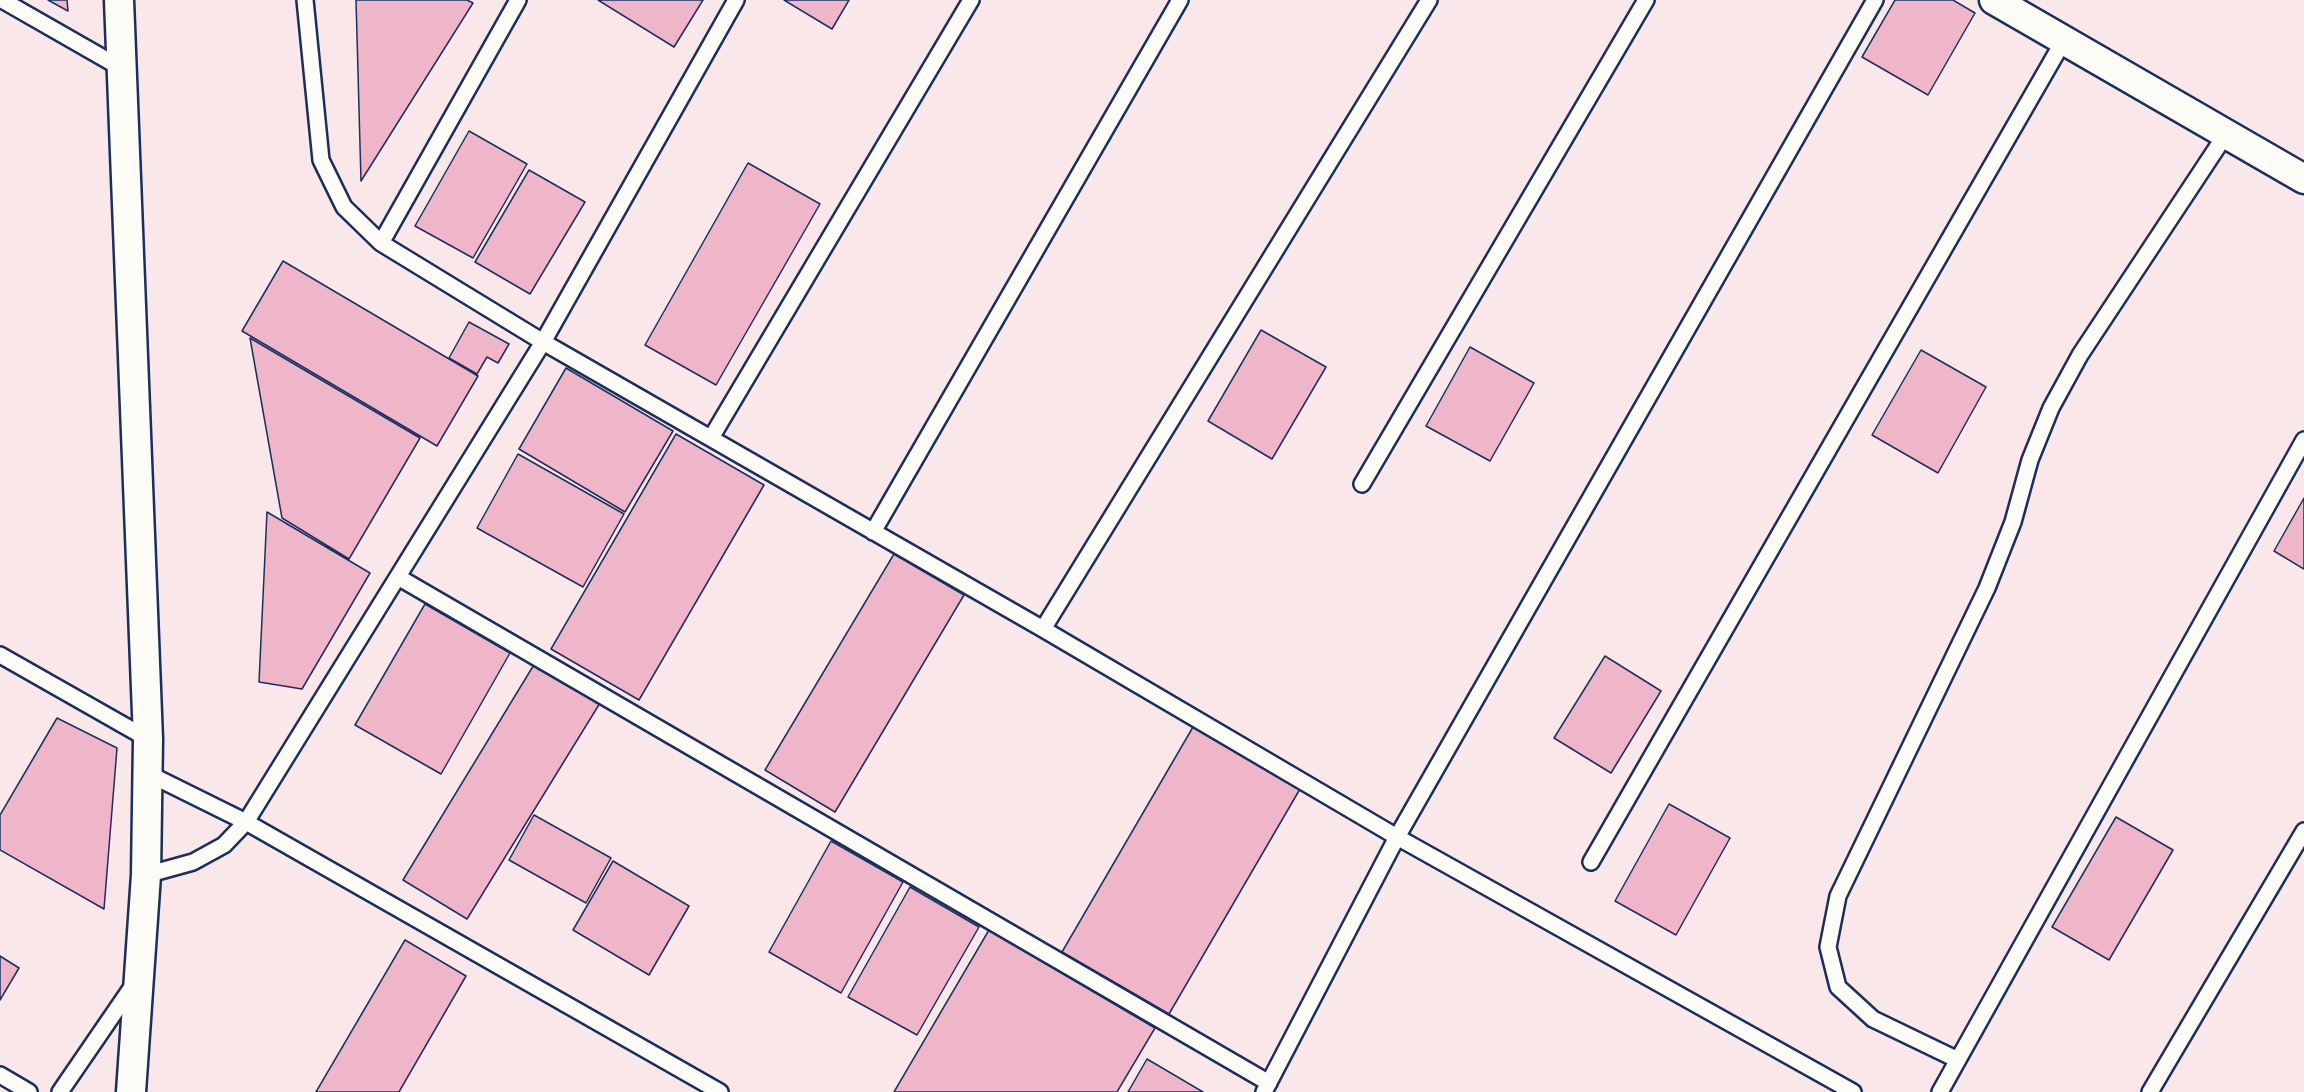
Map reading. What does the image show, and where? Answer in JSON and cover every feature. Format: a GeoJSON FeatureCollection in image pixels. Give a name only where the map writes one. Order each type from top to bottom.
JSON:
{"type":"FeatureCollection","features":[{"type":"Feature","properties":{"kind":"street"},"geometry":{"type":"LineString","coordinates":[[119,0],[148,739],[146,875],[131,1092]]}},
{"type":"Feature","properties":{"kind":"street"},"geometry":{"type":"LineString","coordinates":[[1994,0],[2304,179]]}},
{"type":"Feature","properties":{"kind":"lane"},"geometry":{"type":"LineString","coordinates":[[2,0],[121,68]]}},
{"type":"Feature","properties":{"kind":"lane"},"geometry":{"type":"LineString","coordinates":[[305,0],[321,160],[344,207],[381,243],[543,342],[1043,629],[1397,837],[1853,1092]]}},
{"type":"Feature","properties":{"kind":"lane"},"geometry":{"type":"LineString","coordinates":[[381,243],[518,0]]}},
{"type":"Feature","properties":{"kind":"lane"},"geometry":{"type":"LineString","coordinates":[[146,875],[193,862],[224,845],[246,822],[543,342],[736,0]]}},
{"type":"Feature","properties":{"kind":"lane"},"geometry":{"type":"LineString","coordinates":[[711,438],[971,0]]}},
{"type":"Feature","properties":{"kind":"lane"},"geometry":{"type":"LineString","coordinates":[[873,532],[1180,0]]}},
{"type":"Feature","properties":{"kind":"lane"},"geometry":{"type":"LineString","coordinates":[[1043,629],[1428,0]]}},
{"type":"Feature","properties":{"kind":"lane"},"geometry":{"type":"LineString","coordinates":[[1362,484],[1646,0]]}},
{"type":"Feature","properties":{"kind":"lane"},"geometry":{"type":"LineString","coordinates":[[398,578],[1266,1087],[1397,837],[1875,0]]}},
{"type":"Feature","properties":{"kind":"lane"},"geometry":{"type":"LineString","coordinates":[[1591,862],[2064,40]]}},
{"type":"Feature","properties":{"kind":"lane"},"geometry":{"type":"LineString","coordinates":[[1958,1060],[1872,1019],[1838,987],[1828,947],[1838,896],[1987,588],[2013,522],[2030,460],[2050,408],[2080,355],[2226,134]]}},
{"type":"Feature","properties":{"kind":"lane"},"geometry":{"type":"LineString","coordinates":[[1940,1092],[2304,440]]}},
{"type":"Feature","properties":{"kind":"lane"},"geometry":{"type":"LineString","coordinates":[[0,655],[148,739]]}},
{"type":"Feature","properties":{"kind":"lane"},"geometry":{"type":"LineString","coordinates":[[147,773],[246,822],[720,1092]]}},
{"type":"Feature","properties":{"kind":"lane"},"geometry":{"type":"LineString","coordinates":[[2150,1092],[2304,831]]}},
{"type":"Feature","properties":{"kind":"lane"},"geometry":{"type":"LineString","coordinates":[[60,1092],[140,977]]}},
{"type":"Feature","properties":{"kind":"lane"},"geometry":{"type":"LineString","coordinates":[[0,1075],[29,1092]]}},
{"type":"Feature","properties":{"kind":"building"},"geometry":{"type":"Polygon","coordinates":[[[48,0],[67,0],[68,11],[48,0]]]}},
{"type":"Feature","properties":{"kind":"building"},"geometry":{"type":"Polygon","coordinates":[[[356,0],[467,0],[473,3],[361,181],[356,0]]]}},
{"type":"Feature","properties":{"kind":"building"},"geometry":{"type":"Polygon","coordinates":[[[598,0],[703,0],[674,47],[598,0]]]}},
{"type":"Feature","properties":{"kind":"building"},"geometry":{"type":"Polygon","coordinates":[[[784,0],[849,0],[832,29],[784,0]]]}},
{"type":"Feature","properties":{"kind":"building"},"geometry":{"type":"Polygon","coordinates":[[[1895,0],[1953,0],[1975,13],[1928,95],[1862,57],[1895,0]]]}},
{"type":"Feature","properties":{"kind":"building"},"geometry":{"type":"Polygon","coordinates":[[[469,131],[527,164],[473,258],[415,226],[469,131]]]}},
{"type":"Feature","properties":{"kind":"building"},"geometry":{"type":"Polygon","coordinates":[[[748,163],[820,204],[716,385],[645,345],[748,163]]]}},
{"type":"Feature","properties":{"kind":"building"},"geometry":{"type":"Polygon","coordinates":[[[529,170],[585,202],[530,294],[475,262],[529,170]]]}},
{"type":"Feature","properties":{"kind":"building"},"geometry":{"type":"Polygon","coordinates":[[[283,261],[478,376],[437,446],[242,331],[283,261]]]}},
{"type":"Feature","properties":{"kind":"building"},"geometry":{"type":"Polygon","coordinates":[[[469,322],[509,344],[498,363],[487,357],[477,374],[449,358],[469,322]]]}},
{"type":"Feature","properties":{"kind":"building"},"geometry":{"type":"Polygon","coordinates":[[[1261,330],[1326,367],[1272,459],[1208,421],[1261,330]]]}},
{"type":"Feature","properties":{"kind":"building"},"geometry":{"type":"Polygon","coordinates":[[[250,338],[420,438],[349,559],[282,518],[250,338]]]}},
{"type":"Feature","properties":{"kind":"building"},"geometry":{"type":"Polygon","coordinates":[[[1470,347],[1534,383],[1490,461],[1426,426],[1470,347]]]}},
{"type":"Feature","properties":{"kind":"building"},"geometry":{"type":"Polygon","coordinates":[[[1921,350],[1986,387],[1938,473],[1872,435],[1921,350]]]}},
{"type":"Feature","properties":{"kind":"building"},"geometry":{"type":"Polygon","coordinates":[[[566,368],[673,431],[625,512],[519,449],[566,368]]]}},
{"type":"Feature","properties":{"kind":"building"},"geometry":{"type":"Polygon","coordinates":[[[676,434],[764,485],[639,700],[551,649],[676,434]]]}},
{"type":"Feature","properties":{"kind":"building"},"geometry":{"type":"Polygon","coordinates":[[[518,454],[624,514],[583,587],[477,528],[518,454]]]}},
{"type":"Feature","properties":{"kind":"building"},"geometry":{"type":"Polygon","coordinates":[[[2304,498],[2304,569],[2274,551],[2304,498]]]}},
{"type":"Feature","properties":{"kind":"building"},"geometry":{"type":"Polygon","coordinates":[[[267,512],[370,573],[302,689],[259,682],[267,512]]]}},
{"type":"Feature","properties":{"kind":"building"},"geometry":{"type":"Polygon","coordinates":[[[894,554],[964,595],[835,812],[765,770],[894,554]]]}},
{"type":"Feature","properties":{"kind":"building"},"geometry":{"type":"Polygon","coordinates":[[[425,604],[510,653],[441,774],[355,725],[425,604]]]}},
{"type":"Feature","properties":{"kind":"building"},"geometry":{"type":"Polygon","coordinates":[[[1605,656],[1661,691],[1611,773],[1554,738],[1605,656]]]}},
{"type":"Feature","properties":{"kind":"building"},"geometry":{"type":"Polygon","coordinates":[[[535,663],[600,703],[467,919],[403,880],[535,663]]]}},
{"type":"Feature","properties":{"kind":"building"},"geometry":{"type":"Polygon","coordinates":[[[57,718],[117,748],[104,909],[0,850],[0,815],[57,718]]]}},
{"type":"Feature","properties":{"kind":"building"},"geometry":{"type":"Polygon","coordinates":[[[1193,727],[1300,789],[1169,1014],[1062,952],[1193,727]]]}},
{"type":"Feature","properties":{"kind":"building"},"geometry":{"type":"Polygon","coordinates":[[[1669,804],[1730,838],[1676,935],[1615,901],[1669,804]]]}},
{"type":"Feature","properties":{"kind":"building"},"geometry":{"type":"Polygon","coordinates":[[[534,815],[611,858],[586,903],[509,860],[534,815]]]}},
{"type":"Feature","properties":{"kind":"building"},"geometry":{"type":"Polygon","coordinates":[[[2116,817],[2173,850],[2109,960],[2052,927],[2116,817]]]}},
{"type":"Feature","properties":{"kind":"building"},"geometry":{"type":"Polygon","coordinates":[[[831,841],[903,882],[841,993],[769,952],[831,841]]]}},
{"type":"Feature","properties":{"kind":"building"},"geometry":{"type":"Polygon","coordinates":[[[613,861],[689,906],[649,975],[573,930],[613,861]]]}},
{"type":"Feature","properties":{"kind":"building"},"geometry":{"type":"Polygon","coordinates":[[[910,887],[979,927],[917,1035],[848,997],[910,887]]]}},
{"type":"Feature","properties":{"kind":"building"},"geometry":{"type":"Polygon","coordinates":[[[989,930],[1155,1028],[1117,1092],[894,1092],[989,930]]]}},
{"type":"Feature","properties":{"kind":"building"},"geometry":{"type":"Polygon","coordinates":[[[405,940],[466,976],[399,1092],[316,1092],[405,940]]]}},
{"type":"Feature","properties":{"kind":"building"},"geometry":{"type":"Polygon","coordinates":[[[0,956],[19,968],[0,1000],[0,956]]]}},
{"type":"Feature","properties":{"kind":"building"},"geometry":{"type":"Polygon","coordinates":[[[1147,1059],[1203,1092],[1128,1092],[1147,1059]]]}}]}
